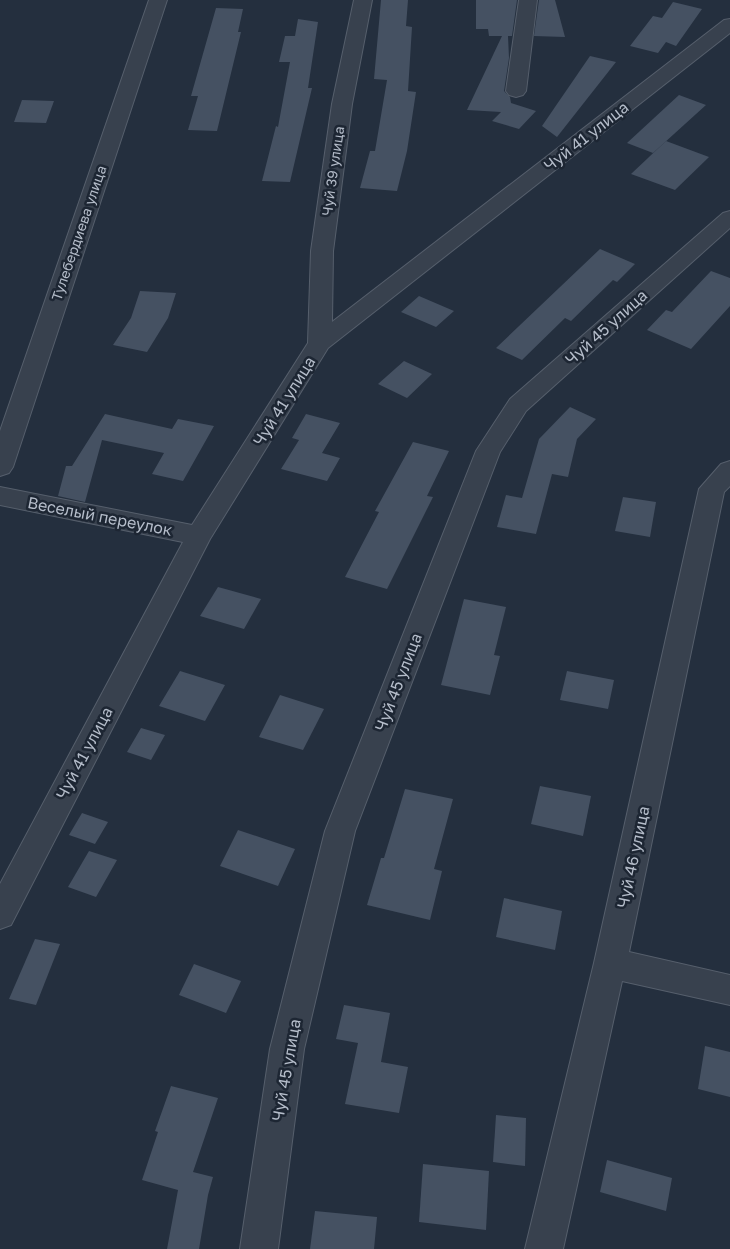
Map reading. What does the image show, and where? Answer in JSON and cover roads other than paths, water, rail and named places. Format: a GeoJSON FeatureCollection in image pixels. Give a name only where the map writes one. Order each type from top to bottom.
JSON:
{"type":"FeatureCollection","features":[{"type":"Feature","properties":{"kind":"street","name":"Тулебердиева улица"},"geometry":{"type":"LineString","coordinates":[[0,467],[158,0]]}},
{"type":"Feature","properties":{"kind":"street","name":"Чуй 39 улица"},"geometry":{"type":"LineString","coordinates":[[320,344],[322,251],[342,104],[362,0]]}},
{"type":"Feature","properties":{"kind":"street"},"geometry":{"type":"LineString","coordinates":[[516,91],[528,0]]}},
{"type":"Feature","properties":{"kind":"street","name":"Чуй 41 улица"},"geometry":{"type":"LineString","coordinates":[[0,915],[199,536],[320,344],[730,24]]}},
{"type":"Feature","properties":{"kind":"street","name":"Чуй 45 улица"},"geometry":{"type":"LineString","coordinates":[[259,1249],[287,1049],[340,831],[488,451],[518,405],[730,217]]}},
{"type":"Feature","properties":{"kind":"street","name":"Чуй 46 улица"},"geometry":{"type":"LineString","coordinates":[[544,1249],[610,963],[712,489],[730,470]]}},
{"type":"Feature","properties":{"kind":"street","name":"Веселый переулок"},"geometry":{"type":"LineString","coordinates":[[0,496],[199,536]]}},
{"type":"Feature","properties":{"kind":"street"},"geometry":{"type":"LineString","coordinates":[[610,963],[730,990]]}}]}
